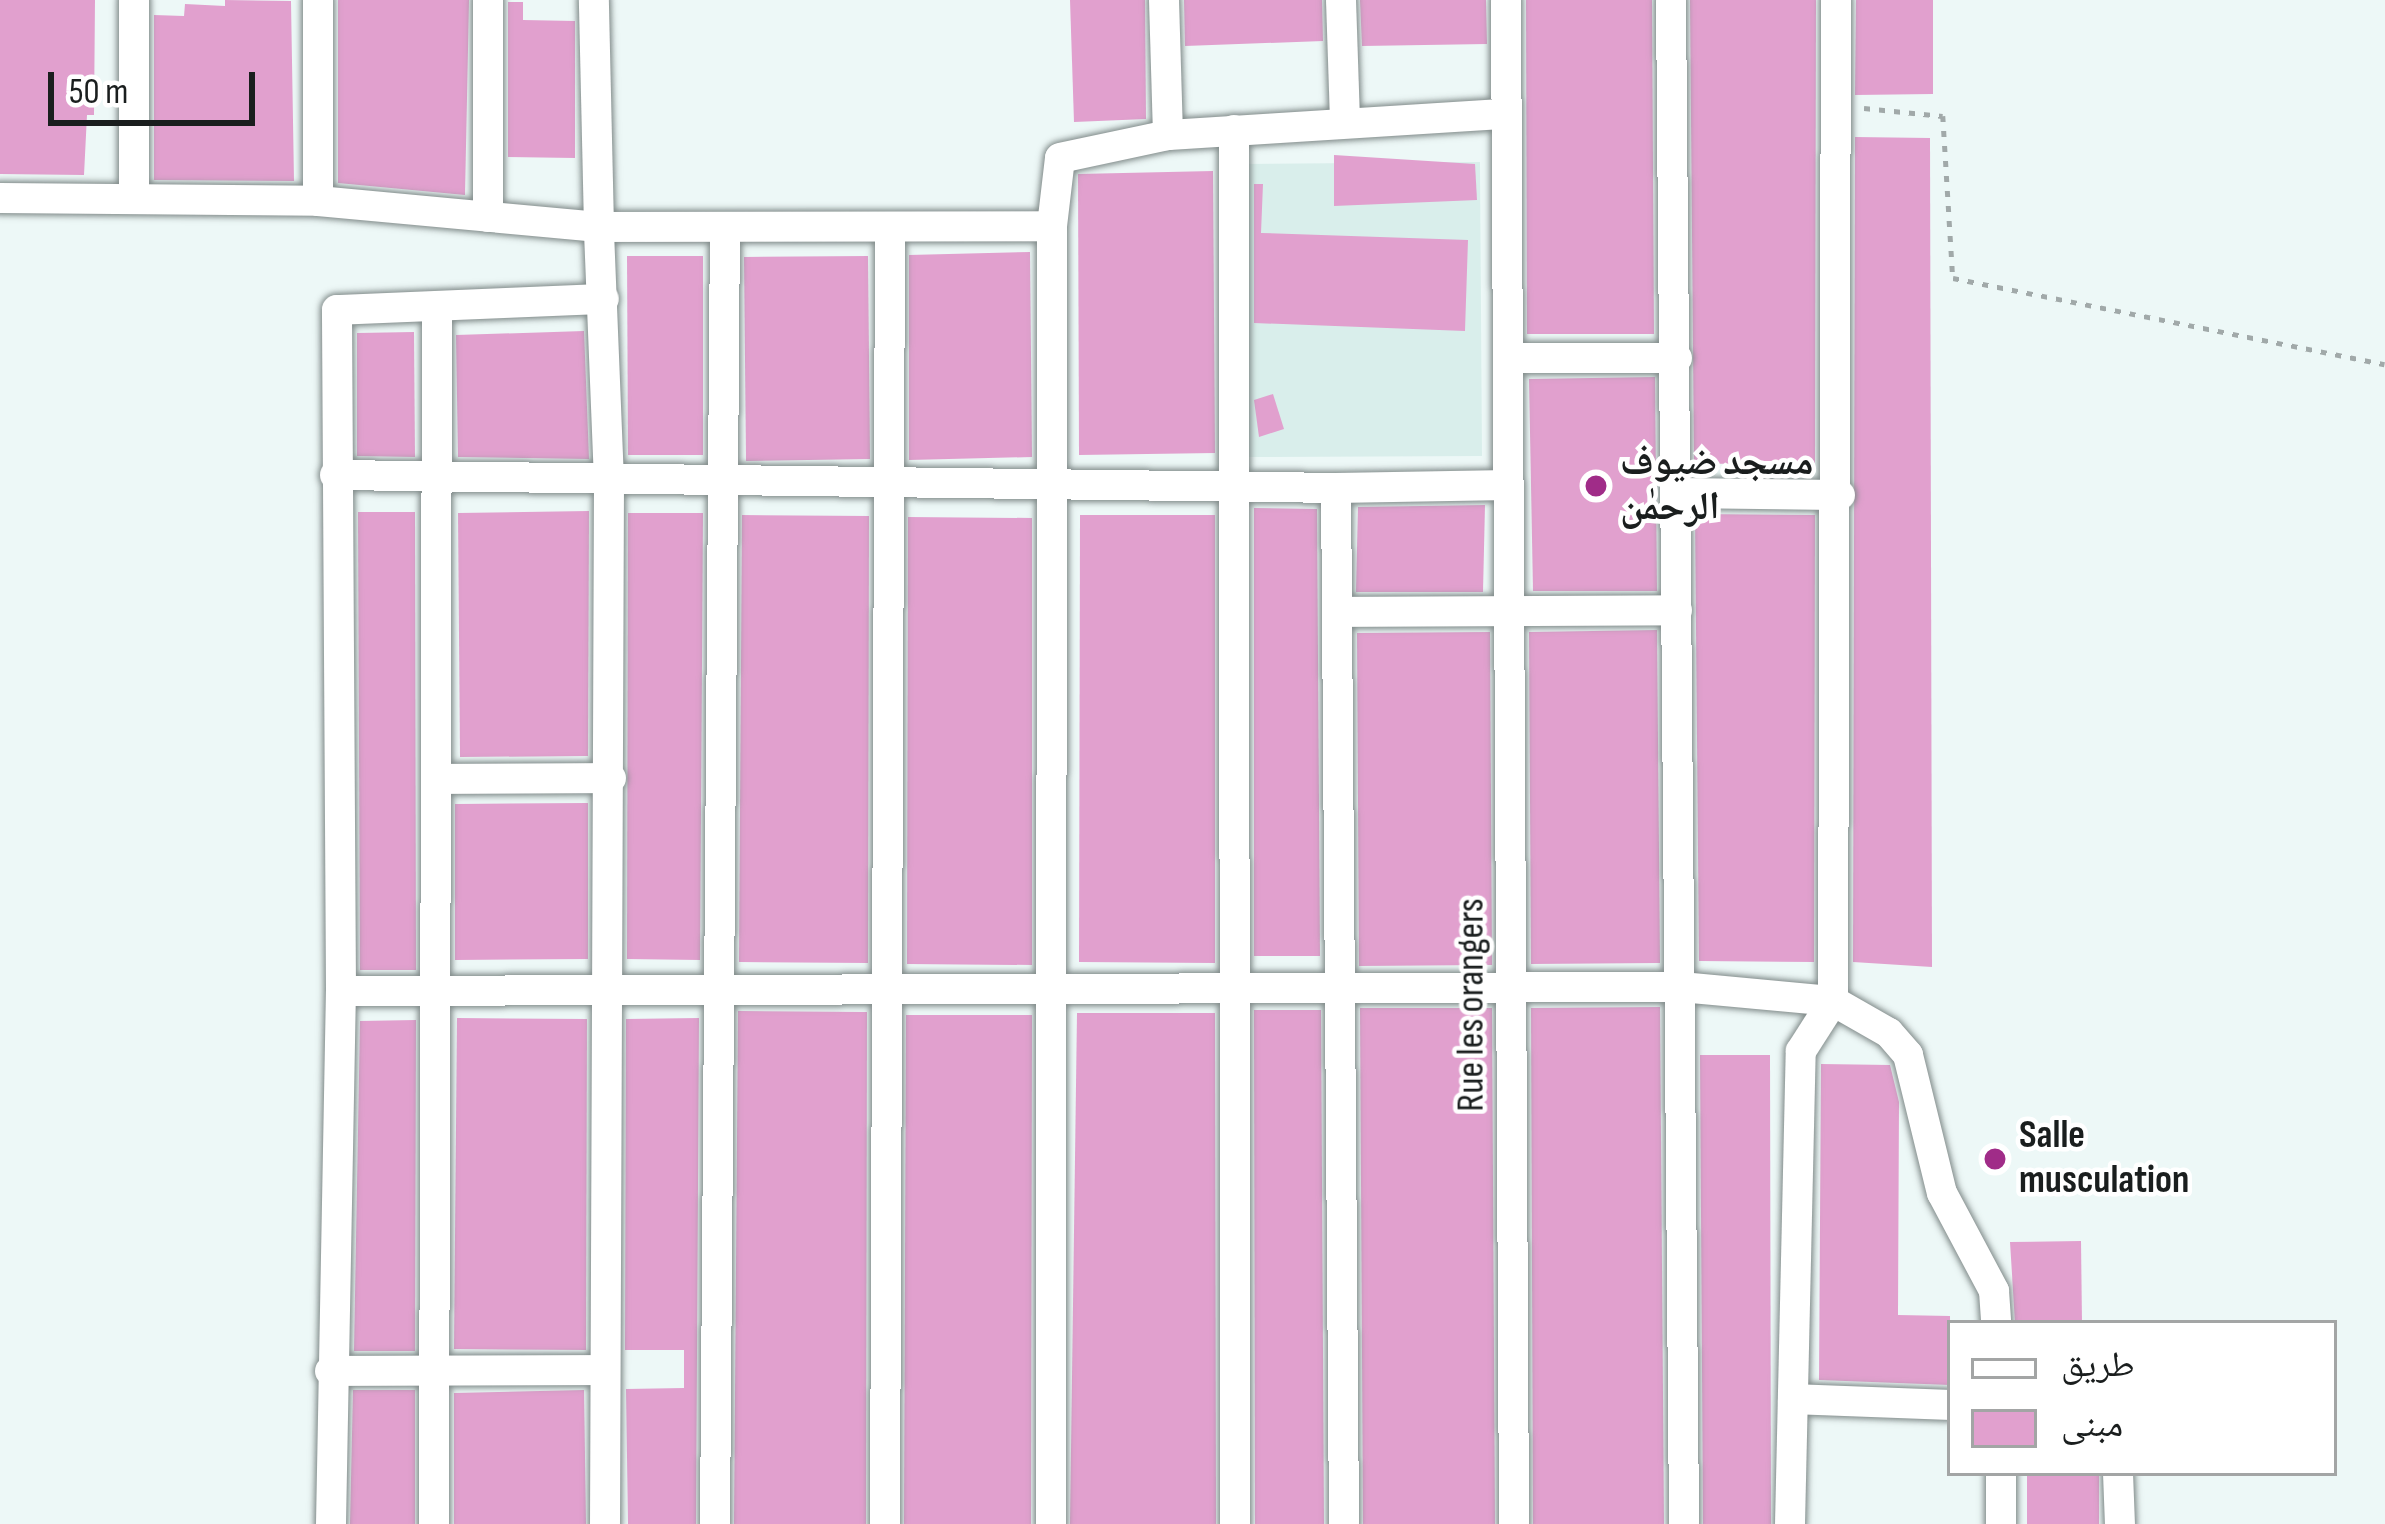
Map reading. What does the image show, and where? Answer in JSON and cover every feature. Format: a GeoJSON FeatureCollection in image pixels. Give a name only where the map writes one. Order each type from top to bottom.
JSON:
{"type":"FeatureCollection","features":[{"type":"Feature","properties":{"kind":"street"},"geometry":{"type":"LineString","coordinates":[[134,0],[134,198]]}},
{"type":"Feature","properties":{"kind":"street"},"geometry":{"type":"LineString","coordinates":[[318,0],[318,201]]}},
{"type":"Feature","properties":{"kind":"street"},"geometry":{"type":"LineString","coordinates":[[488,0],[488,218]]}},
{"type":"Feature","properties":{"kind":"street"},"geometry":{"type":"LineString","coordinates":[[594,0],[609,481],[605,1524]]}},
{"type":"Feature","properties":{"kind":"street"},"geometry":{"type":"LineString","coordinates":[[1164,0],[1168,134]]}},
{"type":"Feature","properties":{"kind":"street"},"geometry":{"type":"LineString","coordinates":[[1341,0],[1345,121]]}},
{"type":"Feature","properties":{"kind":"street","name":"Rue les orangers"},"geometry":{"type":"LineString","coordinates":[[1506,0],[1514,1524]]}},
{"type":"Feature","properties":{"kind":"street"},"geometry":{"type":"LineString","coordinates":[[1671,0],[1684,1524]]}},
{"type":"Feature","properties":{"kind":"street"},"geometry":{"type":"LineString","coordinates":[[1790,1524],[1801,1051],[1832,1001],[1840,495],[1836,0]]}},
{"type":"Feature","properties":{"kind":"street"},"geometry":{"type":"LineString","coordinates":[[1052,1524],[1052,226],[1060,158],[1168,134],[1506,114]]}},
{"type":"Feature","properties":{"kind":"street"},"geometry":{"type":"LineString","coordinates":[[1234,130],[1235,1524]]}},
{"type":"Feature","properties":{"kind":"street"},"geometry":{"type":"LineString","coordinates":[[0,198],[318,201],[598,227],[890,231],[1052,226]]}},
{"type":"Feature","properties":{"kind":"street"},"geometry":{"type":"LineString","coordinates":[[716,1524],[725,229]]}},
{"type":"Feature","properties":{"kind":"street"},"geometry":{"type":"LineString","coordinates":[[885,1524],[890,231]]}},
{"type":"Feature","properties":{"kind":"street"},"geometry":{"type":"LineString","coordinates":[[331,1524],[330,1371],[341,991],[334,475],[337,310],[604,299]]}},
{"type":"Feature","properties":{"kind":"street"},"geometry":{"type":"LineString","coordinates":[[434,1524],[433,990],[441,778],[433,477],[437,308]]}},
{"type":"Feature","properties":{"kind":"street"},"geometry":{"type":"LineString","coordinates":[[1508,358],[1677,358]]}},
{"type":"Feature","properties":{"kind":"street"},"geometry":{"type":"LineString","coordinates":[[334,475],[1336,488],[1508,485]]}},
{"type":"Feature","properties":{"kind":"street"},"geometry":{"type":"LineString","coordinates":[[1336,488],[1344,1524]]}},
{"type":"Feature","properties":{"kind":"street"},"geometry":{"type":"LineString","coordinates":[[1677,493],[1840,495]]}},
{"type":"Feature","properties":{"kind":"street"},"geometry":{"type":"LineString","coordinates":[[1337,612],[1677,610]]}},
{"type":"Feature","properties":{"kind":"street"},"geometry":{"type":"LineString","coordinates":[[441,778],[610,778]]}},
{"type":"Feature","properties":{"kind":"street"},"geometry":{"type":"LineString","coordinates":[[341,991],[1681,986],[1832,1001],[1888,1033],[1908,1055],[1942,1193],[1994,1291],[1996,1320]]}},
{"type":"Feature","properties":{"kind":"street"},"geometry":{"type":"LineString","coordinates":[[330,1371],[602,1370]]}},
{"type":"Feature","properties":{"kind":"street"},"geometry":{"type":"LineString","coordinates":[[1793,1399],[1947,1405]]}},
{"type":"Feature","properties":{"kind":"street"},"geometry":{"type":"LineString","coordinates":[[2001,1476],[2001,1524]]}},
{"type":"Feature","properties":{"kind":"street"},"geometry":{"type":"LineString","coordinates":[[2118,1476],[2120,1524]]}},
{"type":"Feature","properties":{"kind":"path"},"geometry":{"type":"LineString","coordinates":[[1837,108],[1927,108],[1943,116],[1953,278],[2385,364]]}},
{"type":"Feature","properties":{"kind":"shaded area"},"geometry":{"type":"Polygon","coordinates":[[[1480,162],[1482,456],[1246,457],[1243,164],[1480,162]]]}},
{"type":"Feature","properties":{"kind":"building"},"geometry":{"type":"Polygon","coordinates":[[[0,0],[95,0],[94,115],[87,115],[84,175],[0,174],[0,0]]]}},
{"type":"Feature","properties":{"kind":"building"},"geometry":{"type":"Polygon","coordinates":[[[225,0],[291,1],[294,181],[154,180],[154,15],[184,16],[185,4],[225,6],[225,0]]]}},
{"type":"Feature","properties":{"kind":"building"},"geometry":{"type":"Polygon","coordinates":[[[338,0],[469,0],[465,195],[338,183],[338,0]]]}},
{"type":"Feature","properties":{"kind":"building"},"geometry":{"type":"Polygon","coordinates":[[[1070,0],[1145,0],[1146,119],[1074,122],[1070,0]]]}},
{"type":"Feature","properties":{"kind":"building"},"geometry":{"type":"Polygon","coordinates":[[[1184,0],[1322,0],[1323,41],[1185,46],[1184,0]]]}},
{"type":"Feature","properties":{"kind":"building"},"geometry":{"type":"Polygon","coordinates":[[[1360,0],[1486,0],[1487,44],[1362,46],[1360,0]]]}},
{"type":"Feature","properties":{"kind":"building"},"geometry":{"type":"Polygon","coordinates":[[[1526,0],[1652,0],[1654,334],[1527,334],[1526,0]]]}},
{"type":"Feature","properties":{"kind":"building"},"geometry":{"type":"Polygon","coordinates":[[[1690,0],[1816,0],[1815,463],[1694,464],[1690,0]]]}},
{"type":"Feature","properties":{"kind":"building"},"geometry":{"type":"Polygon","coordinates":[[[1856,0],[1933,0],[1933,94],[1855,95],[1856,0]]]}},
{"type":"Feature","properties":{"kind":"building"},"geometry":{"type":"Polygon","coordinates":[[[508,2],[523,2],[523,20],[575,21],[575,158],[508,157],[508,2]]]}},
{"type":"Feature","properties":{"kind":"building"},"geometry":{"type":"Polygon","coordinates":[[[1855,137],[1930,138],[1932,967],[1853,962],[1855,137]]]}},
{"type":"Feature","properties":{"kind":"building"},"geometry":{"type":"Polygon","coordinates":[[[1334,155],[1475,164],[1477,200],[1334,206],[1334,155]]]}},
{"type":"Feature","properties":{"kind":"building"},"geometry":{"type":"Polygon","coordinates":[[[1213,171],[1215,453],[1079,455],[1078,174],[1213,171]]]}},
{"type":"Feature","properties":{"kind":"building"},"geometry":{"type":"Polygon","coordinates":[[[1254,184],[1263,184],[1261,233],[1468,240],[1465,331],[1254,323],[1254,184]]]}},
{"type":"Feature","properties":{"kind":"building"},"geometry":{"type":"Polygon","coordinates":[[[1030,252],[1032,457],[909,460],[909,255],[1030,252]]]}},
{"type":"Feature","properties":{"kind":"building"},"geometry":{"type":"Polygon","coordinates":[[[627,256],[703,256],[703,455],[628,455],[627,256]]]}},
{"type":"Feature","properties":{"kind":"building"},"geometry":{"type":"Polygon","coordinates":[[[868,256],[870,459],[746,461],[744,257],[868,256]]]}},
{"type":"Feature","properties":{"kind":"building"},"geometry":{"type":"Polygon","coordinates":[[[584,331],[589,459],[458,457],[456,335],[584,331]]]}},
{"type":"Feature","properties":{"kind":"building"},"geometry":{"type":"Polygon","coordinates":[[[414,332],[415,457],[357,456],[357,333],[414,332]]]}},
{"type":"Feature","properties":{"kind":"building","name":"مسجد ضيوف الرحمٰن"},"geometry":{"type":"Polygon","coordinates":[[[1655,377],[1657,591],[1533,591],[1529,379],[1655,377]]]}},
{"type":"Feature","properties":{"kind":"building"},"geometry":{"type":"Polygon","coordinates":[[[1273,394],[1284,429],[1259,437],[1254,400],[1273,394]]]}},
{"type":"Feature","properties":{"kind":"building"},"geometry":{"type":"Polygon","coordinates":[[[1485,505],[1483,592],[1356,592],[1358,507],[1485,505]]]}},
{"type":"Feature","properties":{"kind":"building"},"geometry":{"type":"Polygon","coordinates":[[[1254,508],[1317,509],[1320,956],[1254,956],[1254,508]]]}},
{"type":"Feature","properties":{"kind":"building"},"geometry":{"type":"Polygon","coordinates":[[[589,511],[588,756],[460,757],[458,513],[589,511]]]}},
{"type":"Feature","properties":{"kind":"building"},"geometry":{"type":"Polygon","coordinates":[[[358,512],[415,512],[416,970],[360,970],[358,512]]]}},
{"type":"Feature","properties":{"kind":"building"},"geometry":{"type":"Polygon","coordinates":[[[628,513],[703,513],[700,960],[627,959],[628,513]]]}},
{"type":"Feature","properties":{"kind":"building"},"geometry":{"type":"Polygon","coordinates":[[[1695,514],[1815,515],[1814,962],[1699,961],[1695,514]]]}},
{"type":"Feature","properties":{"kind":"building"},"geometry":{"type":"Polygon","coordinates":[[[742,515],[869,516],[868,963],[739,962],[742,515]]]}},
{"type":"Feature","properties":{"kind":"building"},"geometry":{"type":"Polygon","coordinates":[[[1080,515],[1215,515],[1215,963],[1079,962],[1080,515]]]}},
{"type":"Feature","properties":{"kind":"building"},"geometry":{"type":"Polygon","coordinates":[[[908,517],[1032,518],[1032,965],[907,964],[908,517]]]}},
{"type":"Feature","properties":{"kind":"building"},"geometry":{"type":"Polygon","coordinates":[[[1657,630],[1660,963],[1531,964],[1529,632],[1657,630]]]}},
{"type":"Feature","properties":{"kind":"building"},"geometry":{"type":"Polygon","coordinates":[[[1490,632],[1492,965],[1359,966],[1357,633],[1490,632]]]}},
{"type":"Feature","properties":{"kind":"building"},"geometry":{"type":"Polygon","coordinates":[[[588,803],[588,959],[455,960],[455,804],[588,803]]]}},
{"type":"Feature","properties":{"kind":"building"},"geometry":{"type":"Polygon","coordinates":[[[1660,1007],[1664,1524],[1533,1524],[1531,1008],[1660,1007]]]}},
{"type":"Feature","properties":{"kind":"building"},"geometry":{"type":"Polygon","coordinates":[[[1360,1008],[1492,1008],[1495,1524],[1363,1524],[1360,1008]]]}},
{"type":"Feature","properties":{"kind":"building"},"geometry":{"type":"Polygon","coordinates":[[[1254,1010],[1321,1010],[1324,1524],[1255,1524],[1254,1010]]]}},
{"type":"Feature","properties":{"kind":"building"},"geometry":{"type":"Polygon","coordinates":[[[738,1011],[867,1012],[866,1524],[734,1524],[738,1011]]]}},
{"type":"Feature","properties":{"kind":"building"},"geometry":{"type":"Polygon","coordinates":[[[1077,1013],[1215,1013],[1216,1524],[1070,1524],[1077,1013]]]}},
{"type":"Feature","properties":{"kind":"building"},"geometry":{"type":"Polygon","coordinates":[[[906,1015],[1032,1015],[1031,1524],[904,1524],[906,1015]]]}},
{"type":"Feature","properties":{"kind":"building"},"geometry":{"type":"Polygon","coordinates":[[[457,1018],[587,1019],[586,1350],[454,1349],[457,1018]]]}},
{"type":"Feature","properties":{"kind":"building"},"geometry":{"type":"Polygon","coordinates":[[[699,1018],[696,1524],[628,1524],[626,1389],[684,1388],[684,1350],[625,1350],[626,1019],[699,1018]]]}},
{"type":"Feature","properties":{"kind":"building"},"geometry":{"type":"Polygon","coordinates":[[[416,1020],[415,1351],[354,1351],[360,1021],[416,1020]]]}},
{"type":"Feature","properties":{"kind":"building"},"geometry":{"type":"Polygon","coordinates":[[[1700,1055],[1770,1055],[1771,1524],[1703,1524],[1700,1055]]]}},
{"type":"Feature","properties":{"kind":"building"},"geometry":{"type":"Polygon","coordinates":[[[1821,1064],[1890,1065],[1899,1102],[1898,1315],[1950,1316],[1947,1385],[1819,1380],[1821,1064]]]}},
{"type":"Feature","properties":{"kind":"building"},"geometry":{"type":"Polygon","coordinates":[[[2081,1241],[2082,1320],[2015,1320],[2010,1242],[2081,1241]]]}},
{"type":"Feature","properties":{"kind":"building"},"geometry":{"type":"Polygon","coordinates":[[[353,1390],[415,1390],[415,1524],[350,1524],[353,1390]]]}},
{"type":"Feature","properties":{"kind":"building"},"geometry":{"type":"Polygon","coordinates":[[[584,1390],[586,1524],[454,1524],[454,1393],[584,1390]]]}},
{"type":"Feature","properties":{"kind":"building"},"geometry":{"type":"Polygon","coordinates":[[[2027,1476],[2099,1476],[2099,1524],[2027,1524],[2027,1476]]]}},
{"type":"Feature","properties":{"kind":"place","name":"مسجد ضيوف الرحمٰن"},"geometry":{"type":"Point","coordinates":[1596,486]}},
{"type":"Feature","properties":{"kind":"place","name":"Salle musculation"},"geometry":{"type":"Point","coordinates":[1995,1159]}}]}
